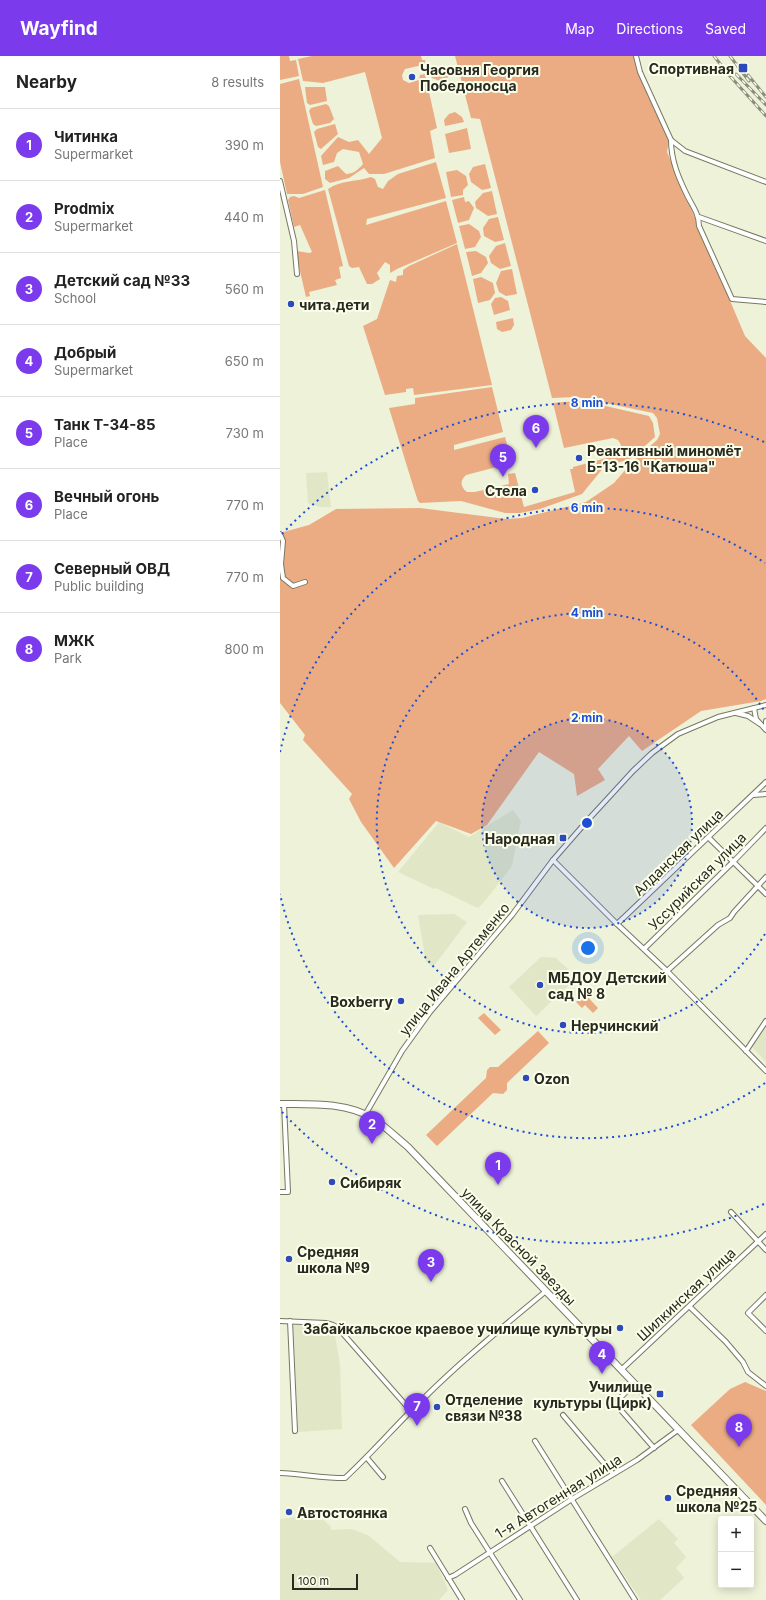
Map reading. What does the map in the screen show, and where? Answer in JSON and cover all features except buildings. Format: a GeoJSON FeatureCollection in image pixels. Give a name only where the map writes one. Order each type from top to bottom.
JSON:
{"type":"FeatureCollection","features":[{"type":"Feature","properties":{"kind":"main road","name":"улица Красной Звезды"},"geometry":{"type":"LineString","coordinates":[[282,1104],[337,1106],[365,1115],[374,1119],[408,1147],[766,1521]]}},
{"type":"Feature","properties":{"kind":"street"},"geometry":{"type":"LineString","coordinates":[[636,56],[640,72],[672,140],[685,151],[766,182]]}},
{"type":"Feature","properties":{"kind":"street"},"geometry":{"type":"LineString","coordinates":[[672,140],[671,155],[676,171],[688,198],[699,217],[699,226],[732,299],[766,302]]}},
{"type":"Feature","properties":{"kind":"street"},"geometry":{"type":"LineString","coordinates":[[280,181],[294,241],[297,274]]}},
{"type":"Feature","properties":{"kind":"street"},"geometry":{"type":"LineString","coordinates":[[699,217],[766,241]]}},
{"type":"Feature","properties":{"kind":"street"},"geometry":{"type":"LineString","coordinates":[[280,534],[282,541],[281,564],[283,578],[293,586],[305,582]]}},
{"type":"Feature","properties":{"kind":"street","name":"улица Ивана Артеменко"},"geometry":{"type":"LineString","coordinates":[[365,1115],[402,1051],[426,1017],[512,915],[553,860],[633,771],[652,753],[678,734],[698,725],[734,713],[766,705]]}},
{"type":"Feature","properties":{"kind":"street"},"geometry":{"type":"LineString","coordinates":[[754,708],[756,719],[766,730]]}},
{"type":"Feature","properties":{"kind":"street"},"geometry":{"type":"LineString","coordinates":[[734,713],[748,716],[760,724]]}},
{"type":"Feature","properties":{"kind":"street","name":"Алданская улица"},"geometry":{"type":"LineString","coordinates":[[617,924],[709,838],[766,782]]}},
{"type":"Feature","properties":{"kind":"street"},"geometry":{"type":"LineString","coordinates":[[753,795],[766,794]]}},
{"type":"Feature","properties":{"kind":"street","name":"Уссурийская улица"},"geometry":{"type":"LineString","coordinates":[[644,949],[766,828]]}},
{"type":"Feature","properties":{"kind":"street"},"geometry":{"type":"LineString","coordinates":[[709,838],[766,894]]}},
{"type":"Feature","properties":{"kind":"street"},"geometry":{"type":"LineString","coordinates":[[553,860],[617,924],[667,970],[766,1072]]}},
{"type":"Feature","properties":{"kind":"street"},"geometry":{"type":"LineString","coordinates":[[667,970],[718,925],[730,918],[766,878]]}},
{"type":"Feature","properties":{"kind":"street"},"geometry":{"type":"LineString","coordinates":[[746,1051],[766,1021]]}},
{"type":"Feature","properties":{"kind":"street"},"geometry":{"type":"LineString","coordinates":[[280,1192],[288,1192],[282,1104]]}},
{"type":"Feature","properties":{"kind":"street"},"geometry":{"type":"LineString","coordinates":[[731,1212],[766,1250]]}},
{"type":"Feature","properties":{"kind":"street","name":"Шилкинская улица"},"geometry":{"type":"LineString","coordinates":[[621,1370],[690,1307],[766,1234]]}},
{"type":"Feature","properties":{"kind":"street"},"geometry":{"type":"LineString","coordinates":[[280,1473],[326,1478],[345,1478],[367,1458],[411,1411],[504,1326],[546,1291]]}},
{"type":"Feature","properties":{"kind":"street"},"geometry":{"type":"LineString","coordinates":[[766,1295],[748,1313],[766,1331]]}},
{"type":"Feature","properties":{"kind":"street"},"geometry":{"type":"LineString","coordinates":[[690,1307],[726,1342],[743,1362],[748,1372],[766,1386]]}},
{"type":"Feature","properties":{"kind":"street"},"geometry":{"type":"LineString","coordinates":[[280,1321],[326,1323],[338,1328],[411,1411]]}},
{"type":"Feature","properties":{"kind":"street"},"geometry":{"type":"LineString","coordinates":[[290,1321],[295,1431]]}},
{"type":"Feature","properties":{"kind":"street"},"geometry":{"type":"LineString","coordinates":[[634,1384],[618,1400],[619,1408],[654,1448]]}},
{"type":"Feature","properties":{"kind":"street"},"geometry":{"type":"LineString","coordinates":[[563,1415],[613,1474]]}},
{"type":"Feature","properties":{"kind":"street","name":"1-я Автогенная улица"},"geometry":{"type":"LineString","coordinates":[[448,1578],[654,1448],[678,1430]]}},
{"type":"Feature","properties":{"kind":"street"},"geometry":{"type":"LineString","coordinates":[[535,1441],[635,1600]]}},
{"type":"Feature","properties":{"kind":"street"},"geometry":{"type":"LineString","coordinates":[[367,1458],[383,1477]]}},
{"type":"Feature","properties":{"kind":"street"},"geometry":{"type":"LineString","coordinates":[[502,1481],[577,1600]]}},
{"type":"Feature","properties":{"kind":"street"},"geometry":{"type":"LineString","coordinates":[[465,1509],[471,1523],[489,1553],[520,1600]]}},
{"type":"Feature","properties":{"kind":"street"},"geometry":{"type":"LineString","coordinates":[[430,1548],[462,1600]]}},
{"type":"Feature","properties":{"kind":"shaded area"},"geometry":{"type":"Polygon","coordinates":[[[280,56],[289,56],[290,61],[296,60],[299,76],[280,80],[280,56]]]}},
{"type":"Feature","properties":{"kind":"shaded area"},"geometry":{"type":"Polygon","coordinates":[[[312,56],[421,56],[422,60],[425,60],[426,66],[423,69],[418,66],[405,69],[402,75],[403,80],[409,83],[419,80],[420,75],[425,74],[437,128],[430,131],[435,158],[384,174],[369,174],[364,168],[349,178],[330,183],[325,179],[325,171],[338,166],[346,174],[349,174],[363,164],[359,152],[343,149],[337,153],[334,162],[323,165],[321,156],[338,137],[349,142],[358,140],[369,154],[382,138],[365,72],[323,83],[303,81],[298,59],[312,56]]]}},
{"type":"Feature","properties":{"kind":"shaded area"},"geometry":{"type":"Polygon","coordinates":[[[455,56],[633,56],[669,140],[667,152],[745,336],[766,358],[766,699],[701,711],[642,751],[629,736],[598,769],[605,780],[577,796],[574,774],[539,752],[487,825],[471,834],[436,821],[394,868],[361,822],[349,799],[352,794],[303,740],[305,735],[280,703],[280,533],[309,525],[336,509],[420,508],[506,519],[522,518],[586,502],[614,483],[633,461],[657,440],[660,434],[657,418],[653,413],[577,397],[552,398],[480,119],[471,118],[455,56]]]}},
{"type":"Feature","properties":{"kind":"shaded area"},"geometry":{"type":"Polygon","coordinates":[[[449,67],[451,72],[446,80],[440,81],[432,78],[430,73],[432,70],[449,67]]]}},
{"type":"Feature","properties":{"kind":"shaded area"},"geometry":{"type":"Polygon","coordinates":[[[299,79],[323,187],[303,194],[287,194],[280,162],[280,84],[299,79]]]}},
{"type":"Feature","properties":{"kind":"shaded area"},"geometry":{"type":"Polygon","coordinates":[[[305,87],[325,87],[327,101],[310,105],[307,103],[305,87]]]}},
{"type":"Feature","properties":{"kind":"shaded area"},"geometry":{"type":"Polygon","coordinates":[[[326,104],[329,106],[334,119],[330,123],[316,126],[313,124],[309,111],[311,108],[326,104]]]}},
{"type":"Feature","properties":{"kind":"shaded area"},"geometry":{"type":"Polygon","coordinates":[[[455,112],[462,117],[464,122],[445,126],[444,120],[449,114],[455,112]]]}},
{"type":"Feature","properties":{"kind":"shaded area"},"geometry":{"type":"Polygon","coordinates":[[[335,124],[338,134],[321,149],[318,147],[314,132],[317,129],[335,124]]]}},
{"type":"Feature","properties":{"kind":"shaded area"},"geometry":{"type":"Polygon","coordinates":[[[467,128],[471,149],[449,153],[445,134],[467,128]]]}},
{"type":"Feature","properties":{"kind":"shaded area"},"geometry":{"type":"Polygon","coordinates":[[[436,162],[446,198],[367,219],[366,225],[446,201],[457,243],[390,273],[390,265],[385,262],[377,273],[380,279],[372,284],[367,284],[359,267],[352,268],[349,266],[328,189],[338,184],[371,177],[375,179],[378,187],[383,189],[388,181],[398,174],[436,162]]]}},
{"type":"Feature","properties":{"kind":"shaded area"},"geometry":{"type":"Polygon","coordinates":[[[485,164],[491,188],[482,190],[471,182],[469,174],[473,167],[485,164]]]}},
{"type":"Feature","properties":{"kind":"shaded area"},"geometry":{"type":"Polygon","coordinates":[[[457,170],[466,176],[468,185],[463,190],[463,195],[451,197],[446,172],[457,170]]]}},
{"type":"Feature","properties":{"kind":"shaded area"},"geometry":{"type":"Polygon","coordinates":[[[325,190],[343,266],[339,267],[341,278],[335,280],[337,285],[309,292],[310,296],[306,297],[297,258],[297,251],[312,252],[300,225],[294,227],[288,200],[290,197],[294,196],[299,198],[325,190]]]}},
{"type":"Feature","properties":{"kind":"shaded area"},"geometry":{"type":"Polygon","coordinates":[[[492,191],[497,214],[488,216],[476,208],[475,202],[483,193],[492,191]]]}},
{"type":"Feature","properties":{"kind":"shaded area"},"geometry":{"type":"Polygon","coordinates":[[[464,197],[465,202],[469,201],[474,208],[469,220],[458,223],[452,200],[464,197]]]}},
{"type":"Feature","properties":{"kind":"shaded area"},"geometry":{"type":"Polygon","coordinates":[[[498,217],[504,240],[495,242],[484,236],[483,228],[489,219],[498,217]]]}},
{"type":"Feature","properties":{"kind":"shaded area"},"geometry":{"type":"Polygon","coordinates":[[[469,224],[479,231],[481,237],[475,247],[465,249],[459,226],[469,224]]]}},
{"type":"Feature","properties":{"kind":"shaded area"},"geometry":{"type":"Polygon","coordinates":[[[505,243],[511,266],[500,269],[491,263],[489,256],[496,246],[505,243]]]}},
{"type":"Feature","properties":{"kind":"shaded area"},"geometry":{"type":"Polygon","coordinates":[[[457,244],[492,385],[414,395],[413,388],[406,389],[406,392],[385,395],[363,326],[377,319],[390,280],[396,282],[397,276],[403,275],[403,270],[409,266],[457,244]]]}},
{"type":"Feature","properties":{"kind":"shaded area"},"geometry":{"type":"Polygon","coordinates":[[[476,251],[486,257],[488,263],[481,273],[472,276],[466,252],[476,251]]]}},
{"type":"Feature","properties":{"kind":"shaded area"},"geometry":{"type":"Polygon","coordinates":[[[512,269],[517,294],[506,296],[499,292],[496,283],[501,271],[512,269]]]}},
{"type":"Feature","properties":{"kind":"shaded area"},"geometry":{"type":"Polygon","coordinates":[[[481,277],[493,283],[495,293],[490,300],[478,303],[473,279],[481,277]]]}},
{"type":"Feature","properties":{"kind":"shaded area"},"geometry":{"type":"Polygon","coordinates":[[[501,297],[508,301],[510,310],[494,315],[491,304],[495,298],[501,297]]]}},
{"type":"Feature","properties":{"kind":"shaded area"},"geometry":{"type":"Polygon","coordinates":[[[513,318],[514,325],[511,330],[502,332],[497,329],[496,322],[513,318]]]}},
{"type":"Feature","properties":{"kind":"shaded area"},"geometry":{"type":"Polygon","coordinates":[[[492,387],[503,432],[454,445],[454,450],[505,437],[512,463],[466,475],[463,479],[462,486],[467,492],[475,492],[509,484],[508,474],[515,473],[524,507],[575,492],[570,469],[618,455],[621,445],[618,440],[613,438],[564,448],[553,403],[576,401],[588,402],[649,416],[653,423],[655,437],[630,459],[604,467],[582,494],[540,509],[520,513],[505,513],[461,501],[420,503],[414,489],[389,408],[415,404],[415,398],[492,387]]]}},
{"type":"Feature","properties":{"kind":"shaded area"},"geometry":{"type":"Polygon","coordinates":[[[327,472],[331,507],[320,507],[308,503],[306,473],[327,472]]]}},
{"type":"Feature","properties":{"kind":"shaded area"},"geometry":{"type":"Polygon","coordinates":[[[513,810],[521,821],[512,866],[478,908],[398,872],[439,822],[469,837],[513,810]]]}},
{"type":"Feature","properties":{"kind":"shaded area"},"geometry":{"type":"Polygon","coordinates":[[[454,914],[467,922],[433,967],[426,962],[418,915],[454,914]]]}},
{"type":"Feature","properties":{"kind":"shaded area","name":"МБДОУ Детский сад № 8"},"geometry":{"type":"Polygon","coordinates":[[[541,957],[556,958],[569,970],[564,975],[571,983],[536,1016],[509,987],[541,957]]]}},
{"type":"Feature","properties":{"kind":"shaded area"},"geometry":{"type":"Polygon","coordinates":[[[585,994],[598,1008],[593,1013],[585,1005],[582,1008],[576,1002],[585,994]]]}},
{"type":"Feature","properties":{"kind":"shaded area"},"geometry":{"type":"Polygon","coordinates":[[[484,1013],[501,1030],[495,1035],[478,1018],[484,1013]]]}},
{"type":"Feature","properties":{"kind":"shaded area"},"geometry":{"type":"Polygon","coordinates":[[[766,1027],[766,1062],[752,1047],[766,1027]]]}},
{"type":"Feature","properties":{"kind":"shaded area"},"geometry":{"type":"Polygon","coordinates":[[[538,1031],[549,1043],[507,1083],[507,1090],[503,1094],[493,1093],[437,1146],[426,1135],[486,1078],[487,1070],[490,1067],[498,1067],[538,1031]]]}},
{"type":"Feature","properties":{"kind":"shaded area"},"geometry":{"type":"Polygon","coordinates":[[[293,1324],[319,1325],[320,1328],[334,1329],[340,1365],[342,1429],[298,1432],[293,1324]]]}},
{"type":"Feature","properties":{"kind":"shaded area"},"geometry":{"type":"Polygon","coordinates":[[[745,1382],[766,1391],[766,1505],[691,1425],[730,1389],[745,1382]]]}},
{"type":"Feature","properties":{"kind":"shaded area"},"geometry":{"type":"Polygon","coordinates":[[[317,1514],[331,1527],[331,1530],[351,1529],[368,1535],[400,1562],[436,1563],[448,1590],[439,1600],[280,1600],[280,1519],[317,1514]]]}},
{"type":"Feature","properties":{"kind":"shaded area"},"geometry":{"type":"Polygon","coordinates":[[[659,1519],[678,1539],[674,1543],[686,1557],[676,1568],[684,1578],[660,1600],[641,1600],[612,1557],[659,1519]]]}},
{"type":"Feature","properties":{"kind":"railway"},"geometry":{"type":"LineString","coordinates":[[714,56],[766,116]]}},
{"type":"Feature","properties":{"kind":"railway"},"geometry":{"type":"LineString","coordinates":[[730,56],[749,81]]}},
{"type":"Feature","properties":{"kind":"railway"},"geometry":{"type":"LineString","coordinates":[[736,74],[766,105]]}},
{"type":"Feature","properties":{"kind":"railway"},"geometry":{"type":"LineString","coordinates":[[748,75],[766,97]]}},
{"type":"Feature","properties":{"kind":"place","name":"Спортивная"},"geometry":{"type":"Point","coordinates":[743,68]}},
{"type":"Feature","properties":{"kind":"place","name":"Часовня Георгия Победоносца"},"geometry":{"type":"Point","coordinates":[412,77]}},
{"type":"Feature","properties":{"kind":"place","name":"чита.дети"},"geometry":{"type":"Point","coordinates":[291,304]}},
{"type":"Feature","properties":{"kind":"place","name":"Вечный огонь"},"geometry":{"type":"Point","coordinates":[536,448]}},
{"type":"Feature","properties":{"kind":"place","name":"Реактивный миномёт Б-13-16 \"Катюша\""},"geometry":{"type":"Point","coordinates":[579,458]}},
{"type":"Feature","properties":{"kind":"place","name":"Танк Т-34-85"},"geometry":{"type":"Point","coordinates":[503,477]}},
{"type":"Feature","properties":{"kind":"place","name":"Стела"},"geometry":{"type":"Point","coordinates":[535,490]}},
{"type":"Feature","properties":{"kind":"place","name":"Народная"},"geometry":{"type":"Point","coordinates":[563,838]}},
{"type":"Feature","properties":{"kind":"place","name":"МБДОУ Детский сад № 8"},"geometry":{"type":"Point","coordinates":[540,985]}},
{"type":"Feature","properties":{"kind":"place","name":"Boxberry"},"geometry":{"type":"Point","coordinates":[401,1001]}},
{"type":"Feature","properties":{"kind":"place","name":"Нерчинский"},"geometry":{"type":"Point","coordinates":[563,1025]}},
{"type":"Feature","properties":{"kind":"place","name":"Ozon"},"geometry":{"type":"Point","coordinates":[526,1078]}},
{"type":"Feature","properties":{"kind":"place","name":"Prodmix"},"geometry":{"type":"Point","coordinates":[372,1144]}},
{"type":"Feature","properties":{"kind":"place","name":"Сибиряк"},"geometry":{"type":"Point","coordinates":[332,1182]}},
{"type":"Feature","properties":{"kind":"place","name":"Читинка"},"geometry":{"type":"Point","coordinates":[498,1185]}},
{"type":"Feature","properties":{"kind":"place","name":"Средняя школа №9"},"geometry":{"type":"Point","coordinates":[289,1259]}},
{"type":"Feature","properties":{"kind":"place","name":"Детский сад №33"},"geometry":{"type":"Point","coordinates":[431,1282]}},
{"type":"Feature","properties":{"kind":"place","name":"Забайкальское краевое училище культуры"},"geometry":{"type":"Point","coordinates":[620,1328]}},
{"type":"Feature","properties":{"kind":"place","name":"Добрый"},"geometry":{"type":"Point","coordinates":[602,1374]}},
{"type":"Feature","properties":{"kind":"place","name":"Училище культуры (Цирк)"},"geometry":{"type":"Point","coordinates":[660,1394]}},
{"type":"Feature","properties":{"kind":"place","name":"Отделение связи №38"},"geometry":{"type":"Point","coordinates":[437,1407]}},
{"type":"Feature","properties":{"kind":"place","name":"Северный ОВД"},"geometry":{"type":"Point","coordinates":[417,1426]}},
{"type":"Feature","properties":{"kind":"place","name":"МЖК"},"geometry":{"type":"Point","coordinates":[739,1447]}},
{"type":"Feature","properties":{"kind":"place","name":"Средняя школа №25"},"geometry":{"type":"Point","coordinates":[668,1498]}},
{"type":"Feature","properties":{"kind":"place","name":"Автостоянка"},"geometry":{"type":"Point","coordinates":[289,1512]}}]}
